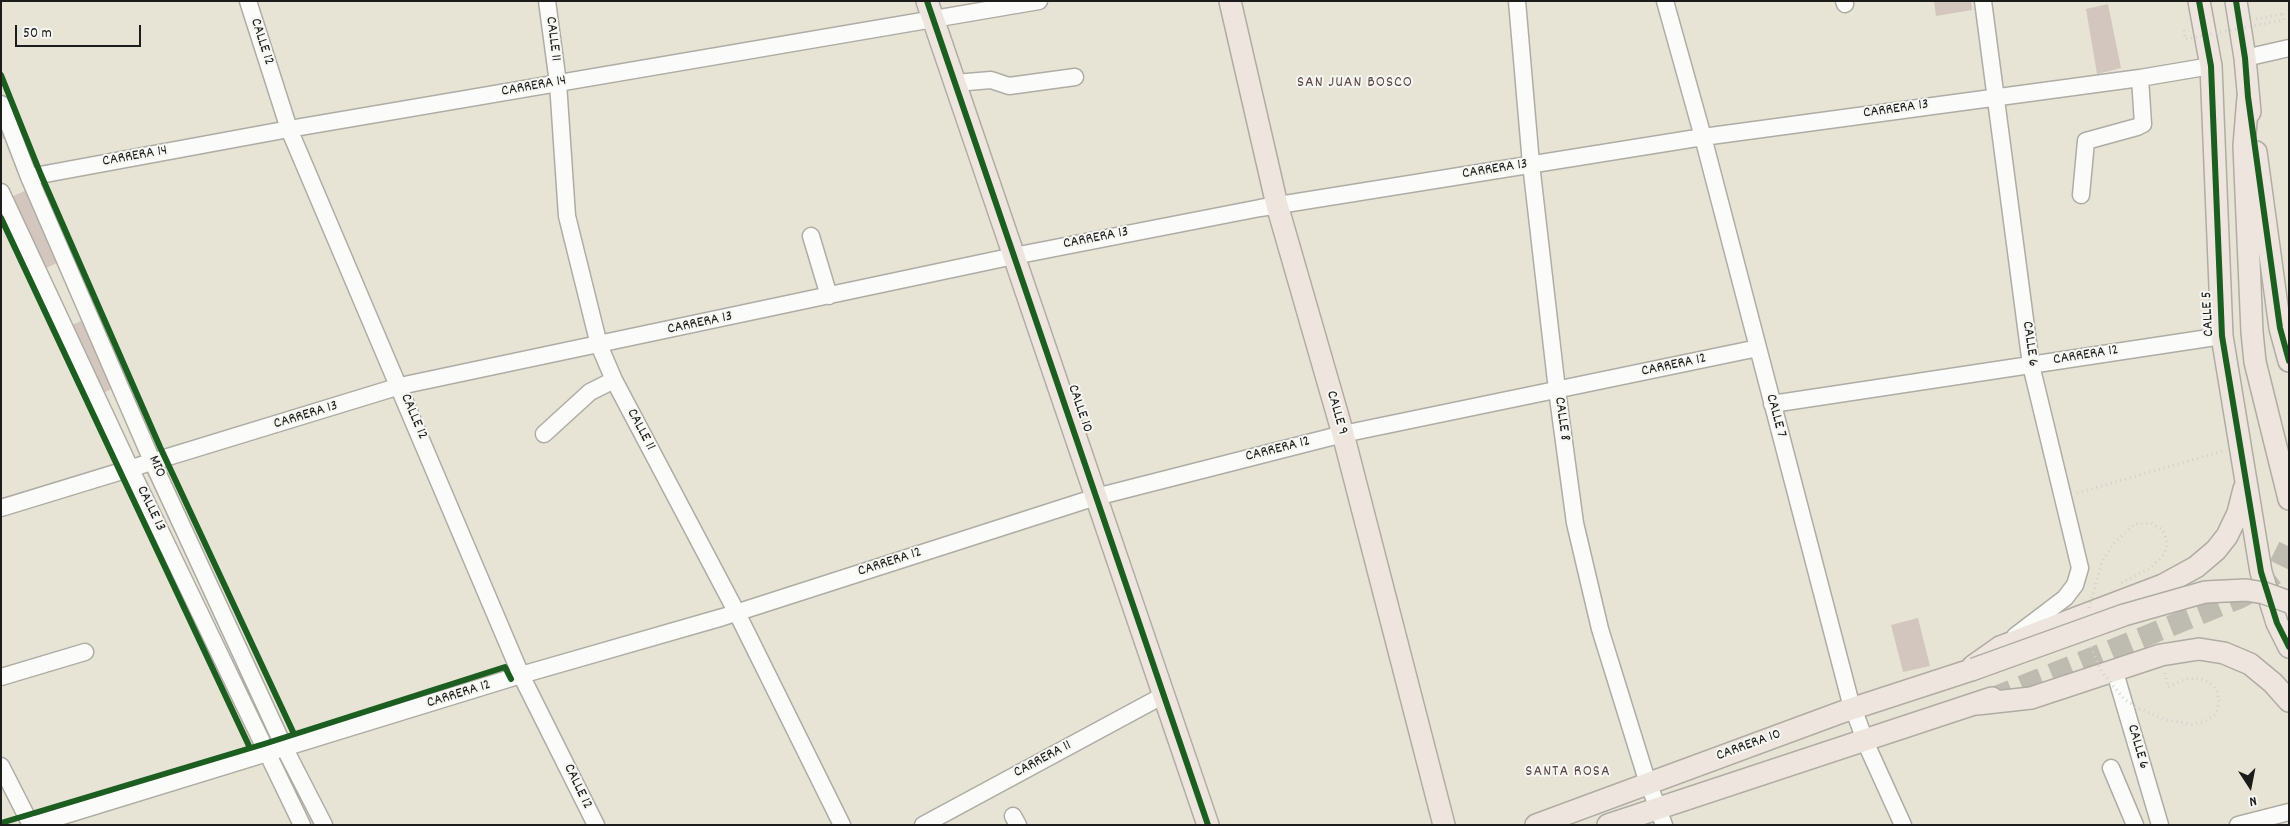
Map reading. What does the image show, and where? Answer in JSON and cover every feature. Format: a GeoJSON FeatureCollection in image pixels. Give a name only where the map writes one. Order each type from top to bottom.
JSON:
{"type":"FeatureCollection","features":[{"type":"Feature","properties":{"kind":"main road","name":"CALLE 9"},"geometry":{"type":"LineString","coordinates":[[1230,1],[1277,205],[1343,434],[1444,825]]}},
{"type":"Feature","properties":{"kind":"main road","name":"CALLE 5"},"geometry":{"type":"LineString","coordinates":[[2199,1],[2211,66],[2222,336],[2265,589],[2277,623],[2289,648]]}},
{"type":"Feature","properties":{"kind":"main road"},"geometry":{"type":"LineString","coordinates":[[2236,1],[2245,58],[2248,97],[2289,361]]}},
{"type":"Feature","properties":{"kind":"main road","name":"CALLE 10"},"geometry":{"type":"LineString","coordinates":[[930,10],[1208,825]]}},
{"type":"Feature","properties":{"kind":"main road"},"geometry":{"type":"LineString","coordinates":[[2248,97],[2244,146],[2255,362],[2289,498]]}},
{"type":"Feature","properties":{"kind":"main road"},"geometry":{"type":"LineString","coordinates":[[1969,671],[2000,647],[2162,585],[2196,567],[2216,550],[2232,528],[2238,513],[2245,479]]}},
{"type":"Feature","properties":{"kind":"main road","name":"CARRERA 10"},"geometry":{"type":"LineString","coordinates":[[1536,825],[1853,708],[1969,671],[2124,615],[2199,593],[2226,590],[2246,590],[2264,593],[2289,602]]}},
{"type":"Feature","properties":{"kind":"main road","name":"CARRERA 10"},"geometry":{"type":"LineString","coordinates":[[1608,825],[1661,816],[1865,739],[1984,701],[2031,698],[2114,669],[2180,651],[2215,651],[2241,659],[2257,669],[2273,683],[2289,701]]}},
{"type":"Feature","properties":{"kind":"street","name":"CALLE 12"},"geometry":{"type":"LineString","coordinates":[[248,1],[289,129],[522,675],[596,825]]}},
{"type":"Feature","properties":{"kind":"street","name":"CALLE 11"},"geometry":{"type":"LineString","coordinates":[[547,1],[558,83],[567,216],[599,345],[614,380],[737,613],[842,825]]}},
{"type":"Feature","properties":{"kind":"street","name":"CARRERA 14"},"geometry":{"type":"LineString","coordinates":[[30,177],[289,129],[558,83],[930,10],[1040,1]]}},
{"type":"Feature","properties":{"kind":"street","name":"CALLE 8"},"geometry":{"type":"LineString","coordinates":[[1516,1],[1557,390],[1575,523],[1600,629],[1648,783],[1661,816]]}},
{"type":"Feature","properties":{"kind":"street","name":"CALLE 7"},"geometry":{"type":"LineString","coordinates":[[1664,1],[1703,137],[1853,708],[1903,825]]}},
{"type":"Feature","properties":{"kind":"street","name":"CALLE 6"},"geometry":{"type":"LineString","coordinates":[[1983,1],[2031,364],[2080,568],[2075,585],[2065,598],[2000,647]]}},
{"type":"Feature","properties":{"kind":"street"},"geometry":{"type":"LineString","coordinates":[[2245,58],[2289,48]]}},
{"type":"Feature","properties":{"kind":"street","name":"CARRERA 13"},"geometry":{"type":"LineString","coordinates":[[1,508],[131,470],[400,386],[1014,256],[1277,205],[1532,164],[1703,137],[2140,78],[2211,66]]}},
{"type":"Feature","properties":{"kind":"street"},"geometry":{"type":"LineString","coordinates":[[955,83],[991,80],[1009,86],[1075,77]]}},
{"type":"Feature","properties":{"kind":"street"},"geometry":{"type":"LineString","coordinates":[[2081,195],[2086,141],[2143,124],[2140,78]]}},
{"type":"Feature","properties":{"kind":"street","name":"MIO"},"geometry":{"type":"LineString","coordinates":[[1,104],[30,177],[153,463],[285,748],[324,825]]}},
{"type":"Feature","properties":{"kind":"street","name":"CALLE 13"},"geometry":{"type":"LineString","coordinates":[[1,192],[131,470],[302,825]]}},
{"type":"Feature","properties":{"kind":"street"},"geometry":{"type":"LineString","coordinates":[[811,236],[829,296]]}},
{"type":"Feature","properties":{"kind":"street","name":"CARRERA 12"},"geometry":{"type":"LineString","coordinates":[[1772,404],[2222,336]]}},
{"type":"Feature","properties":{"kind":"street","name":"CARRERA 12"},"geometry":{"type":"LineString","coordinates":[[32,825],[522,675],[737,613],[1096,497],[1343,434],[1758,348]]}},
{"type":"Feature","properties":{"kind":"street"},"geometry":{"type":"LineString","coordinates":[[544,434],[590,392],[614,380]]}},
{"type":"Feature","properties":{"kind":"street"},"geometry":{"type":"LineString","coordinates":[[1,677],[85,652]]}},
{"type":"Feature","properties":{"kind":"street","name":"CALLE 6"},"geometry":{"type":"LineString","coordinates":[[2114,669],[2160,825]]}},
{"type":"Feature","properties":{"kind":"street","name":"CARRERA 11"},"geometry":{"type":"LineString","coordinates":[[923,825],[1164,695]]}},
{"type":"Feature","properties":{"kind":"street"},"geometry":{"type":"LineString","coordinates":[[1,766],[32,825]]}},
{"type":"Feature","properties":{"kind":"street"},"geometry":{"type":"LineString","coordinates":[[2111,768],[2135,825]]}},
{"type":"Feature","properties":{"kind":"street"},"geometry":{"type":"LineString","coordinates":[[2238,825],[2289,812]]}},
{"type":"Feature","properties":{"kind":"path"},"geometry":{"type":"LineString","coordinates":[[2184,30],[2185,39],[2284,20],[2282,14],[2253,19]]}},
{"type":"Feature","properties":{"kind":"path"},"geometry":{"type":"LineString","coordinates":[[2062,497],[2240,446]]}},
{"type":"Feature","properties":{"kind":"path"},"geometry":{"type":"LineString","coordinates":[[2088,611],[2102,562],[2113,544],[2135,524],[2151,523],[2162,530],[2166,538],[2167,547],[2162,558],[2149,569],[2121,583]]}},
{"type":"Feature","properties":{"kind":"path"},"geometry":{"type":"LineString","coordinates":[[2089,641],[2101,672],[2124,699],[2138,708],[2166,720],[2192,724],[2204,722],[2216,714],[2219,702],[2217,690],[2210,683],[2199,678],[2186,679],[2168,686],[2163,665]]}},
{"type":"Feature","properties":{"kind":"building"},"geometry":{"type":"Polygon","coordinates":[[[1934,1],[1971,1],[1972,10],[1936,16],[1934,1]]]}},
{"type":"Feature","properties":{"kind":"building"},"geometry":{"type":"Polygon","coordinates":[[[2108,4],[2121,68],[2097,74],[2086,9],[2108,4]]]}},
{"type":"Feature","properties":{"kind":"building"},"geometry":{"type":"Polygon","coordinates":[[[1,128],[5,138],[1,140],[1,128]]]}},
{"type":"Feature","properties":{"kind":"building"},"geometry":{"type":"Polygon","coordinates":[[[27,190],[59,262],[44,269],[11,197],[27,190]]]}},
{"type":"Feature","properties":{"kind":"building"},"geometry":{"type":"Polygon","coordinates":[[[85,319],[116,387],[103,393],[72,325],[85,319]]]}},
{"type":"Feature","properties":{"kind":"building"},"geometry":{"type":"Polygon","coordinates":[[[1918,618],[1930,666],[1903,672],[1891,625],[1918,618]]]}},
{"type":"Feature","properties":{"kind":"tunnel"},"geometry":{"type":"LineString","coordinates":[[1992,698],[2240,598],[2257,589],[2275,574],[2289,546]]}},
{"type":"Feature","properties":{"kind":"cycle path"},"geometry":{"type":"LineString","coordinates":[[927,1],[1208,825]]}},
{"type":"Feature","properties":{"kind":"cycle path"},"geometry":{"type":"LineString","coordinates":[[2199,1],[2211,66],[2222,336],[2261,572],[2277,623],[2289,647]]}},
{"type":"Feature","properties":{"kind":"cycle path"},"geometry":{"type":"LineString","coordinates":[[2236,1],[2280,328],[2289,361]]}},
{"type":"Feature","properties":{"kind":"cycle path"},"geometry":{"type":"LineString","coordinates":[[1,75],[41,175],[160,447],[294,734]]}},
{"type":"Feature","properties":{"kind":"cycle path"},"geometry":{"type":"LineString","coordinates":[[1,218],[250,748]]}},
{"type":"Feature","properties":{"kind":"cycle path"},"geometry":{"type":"LineString","coordinates":[[1,823],[264,744],[505,667],[511,679]]}},
{"type":"Feature","properties":{"kind":"district","name":"SAN JUAN BOSCO"},"geometry":{"type":"Point","coordinates":[1355,84]}},
{"type":"Feature","properties":{"kind":"district","name":"SANTA ROSA"},"geometry":{"type":"Point","coordinates":[1568,773]}}]}
